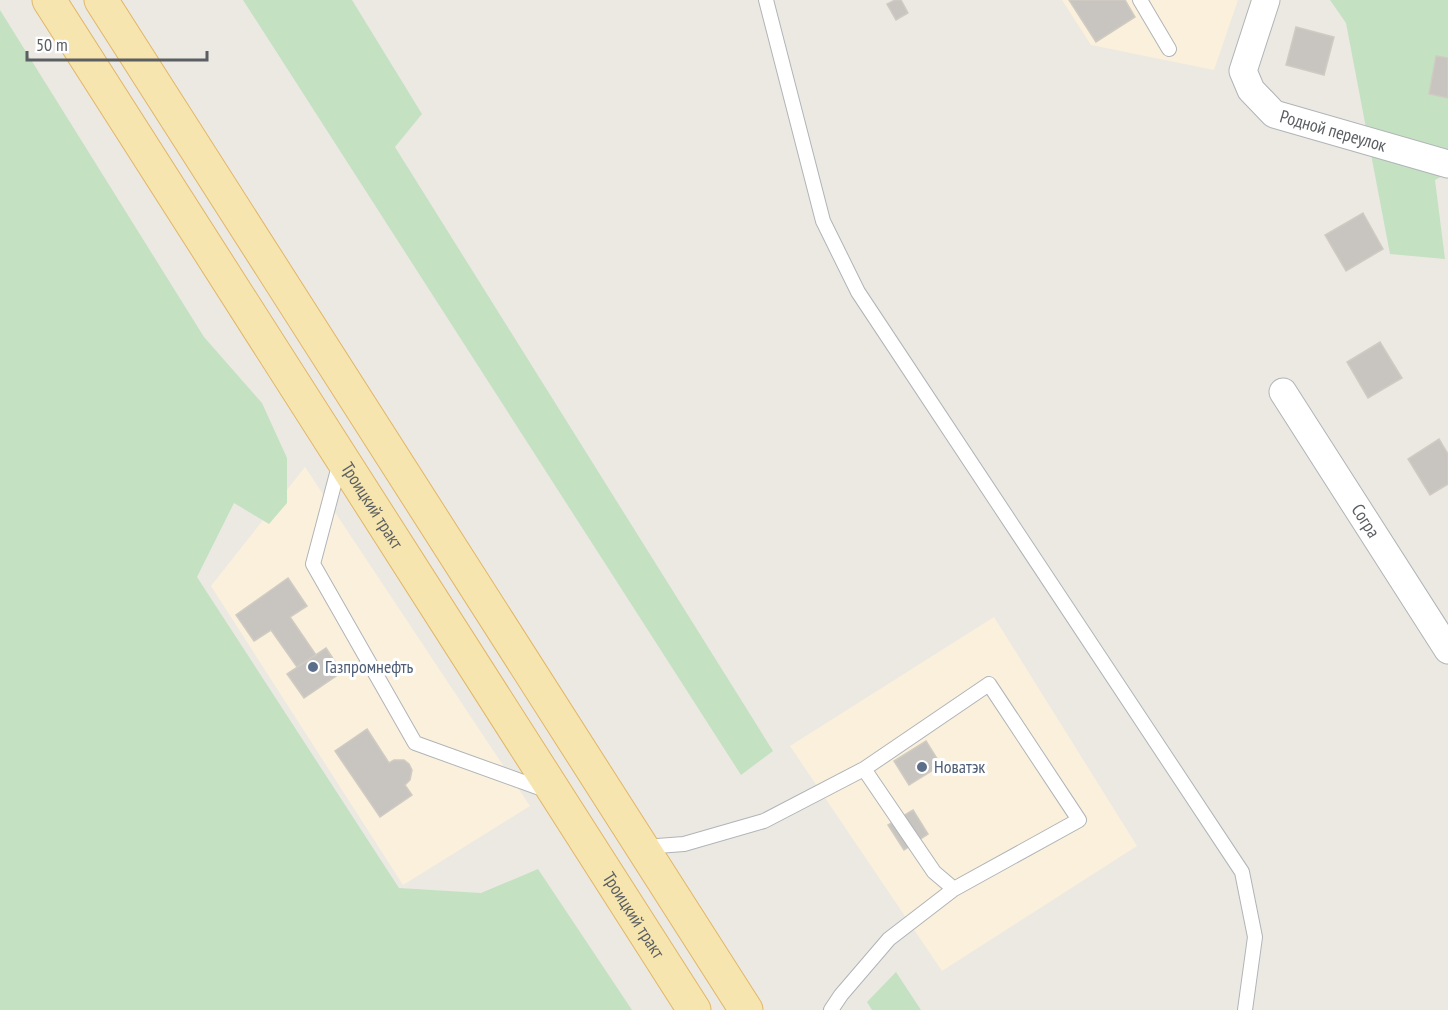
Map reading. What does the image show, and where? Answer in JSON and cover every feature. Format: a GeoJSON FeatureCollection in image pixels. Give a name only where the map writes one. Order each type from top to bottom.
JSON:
{"type":"FeatureCollection","features":[{"type":"Feature","properties":{"kind":"main road","name":"Троицкий тракт"},"geometry":{"type":"LineString","coordinates":[[49,0],[694,1010]]}},
{"type":"Feature","properties":{"kind":"main road"},"geometry":{"type":"LineString","coordinates":[[109,3],[746,1010]]}},
{"type":"Feature","properties":{"kind":"street","name":"Родной переулок"},"geometry":{"type":"LineString","coordinates":[[1266,0],[1243,71],[1251,90],[1274,114],[1448,164]]}},
{"type":"Feature","properties":{"kind":"street","name":"Согра"},"geometry":{"type":"LineString","coordinates":[[1283,392],[1448,650]]}},
{"type":"Feature","properties":{"kind":"lane"},"geometry":{"type":"LineString","coordinates":[[766,0],[824,222],[858,292],[1242,872],[1255,937],[1245,1010]]}},
{"type":"Feature","properties":{"kind":"lane"},"geometry":{"type":"LineString","coordinates":[[1140,0],[1169,49]]}},
{"type":"Feature","properties":{"kind":"lane"},"geometry":{"type":"LineString","coordinates":[[341,457],[313,564],[416,742],[556,794]]}},
{"type":"Feature","properties":{"kind":"lane"},"geometry":{"type":"LineString","coordinates":[[642,848],[684,844],[764,821],[864,769],[989,684],[1079,819],[954,888],[889,939],[840,995],[831,1010]]}},
{"type":"Feature","properties":{"kind":"lane"},"geometry":{"type":"LineString","coordinates":[[864,769],[934,872],[954,888]]}},
{"type":"Feature","properties":{"kind":"shaded area"},"geometry":{"type":"Polygon","coordinates":[[[1062,0],[1238,0],[1214,70],[1091,45],[1062,0]]]}},
{"type":"Feature","properties":{"kind":"shaded area"},"geometry":{"type":"Polygon","coordinates":[[[305,467],[530,806],[403,885],[211,586],[305,467]]]}},
{"type":"Feature","properties":{"kind":"shaded area"},"geometry":{"type":"Polygon","coordinates":[[[994,617],[1137,846],[942,971],[790,746],[994,617]]]}},
{"type":"Feature","properties":{"kind":"green space"},"geometry":{"type":"Polygon","coordinates":[[[243,0],[352,0],[422,114],[395,147],[773,751],[741,775],[243,0]]]}},
{"type":"Feature","properties":{"kind":"green space"},"geometry":{"type":"Polygon","coordinates":[[[1330,0],[1448,0],[1448,173],[1435,180],[1445,259],[1390,254],[1346,23],[1330,0]]]}},
{"type":"Feature","properties":{"kind":"green space"},"geometry":{"type":"Polygon","coordinates":[[[0,10],[204,337],[262,403],[287,458],[287,503],[269,524],[234,503],[197,577],[399,888],[481,893],[538,869],[632,1010],[0,1010],[0,10]]]}},
{"type":"Feature","properties":{"kind":"green space"},"geometry":{"type":"Polygon","coordinates":[[[896,972],[921,1010],[872,1010],[867,1002],[896,972]]]}},
{"type":"Feature","properties":{"kind":"building"},"geometry":{"type":"Polygon","coordinates":[[[901,0],[908,13],[896,20],[887,4],[901,0]]]}},
{"type":"Feature","properties":{"kind":"building"},"geometry":{"type":"Polygon","coordinates":[[[1069,0],[1125,0],[1135,17],[1096,42],[1069,0]]]}},
{"type":"Feature","properties":{"kind":"building"},"geometry":{"type":"Polygon","coordinates":[[[1296,27],[1334,37],[1324,75],[1286,65],[1296,27]]]}},
{"type":"Feature","properties":{"kind":"building"},"geometry":{"type":"Polygon","coordinates":[[[1436,56],[1448,58],[1448,98],[1429,94],[1436,56]]]}},
{"type":"Feature","properties":{"kind":"building"},"geometry":{"type":"Polygon","coordinates":[[[1363,213],[1383,249],[1346,271],[1325,235],[1363,213]]]}},
{"type":"Feature","properties":{"kind":"building"},"geometry":{"type":"Polygon","coordinates":[[[1380,342],[1402,378],[1368,398],[1347,362],[1380,342]]]}},
{"type":"Feature","properties":{"kind":"building"},"geometry":{"type":"Polygon","coordinates":[[[1439,439],[1448,454],[1448,484],[1430,495],[1408,459],[1439,439]]]}},
{"type":"Feature","properties":{"kind":"building"},"geometry":{"type":"Polygon","coordinates":[[[288,578],[307,606],[290,617],[316,655],[297,667],[271,630],[254,641],[236,615],[288,578]]]}},
{"type":"Feature","properties":{"kind":"building"},"geometry":{"type":"Polygon","coordinates":[[[326,648],[342,672],[304,698],[287,674],[326,648]]]}},
{"type":"Feature","properties":{"kind":"building"},"geometry":{"type":"Polygon","coordinates":[[[367,729],[389,763],[394,760],[404,760],[412,770],[410,780],[405,785],[412,795],[380,817],[335,751],[367,729]]]}},
{"type":"Feature","properties":{"kind":"building"},"geometry":{"type":"Polygon","coordinates":[[[926,741],[941,765],[909,785],[894,761],[926,741]]]}},
{"type":"Feature","properties":{"kind":"building"},"geometry":{"type":"Polygon","coordinates":[[[913,810],[928,834],[904,850],[888,825],[913,810]]]}},
{"type":"Feature","properties":{"kind":"place","name":"Газпромнефть"},"geometry":{"type":"Point","coordinates":[313,667]}},
{"type":"Feature","properties":{"kind":"place","name":"Новатэк"},"geometry":{"type":"Point","coordinates":[922,767]}}]}
